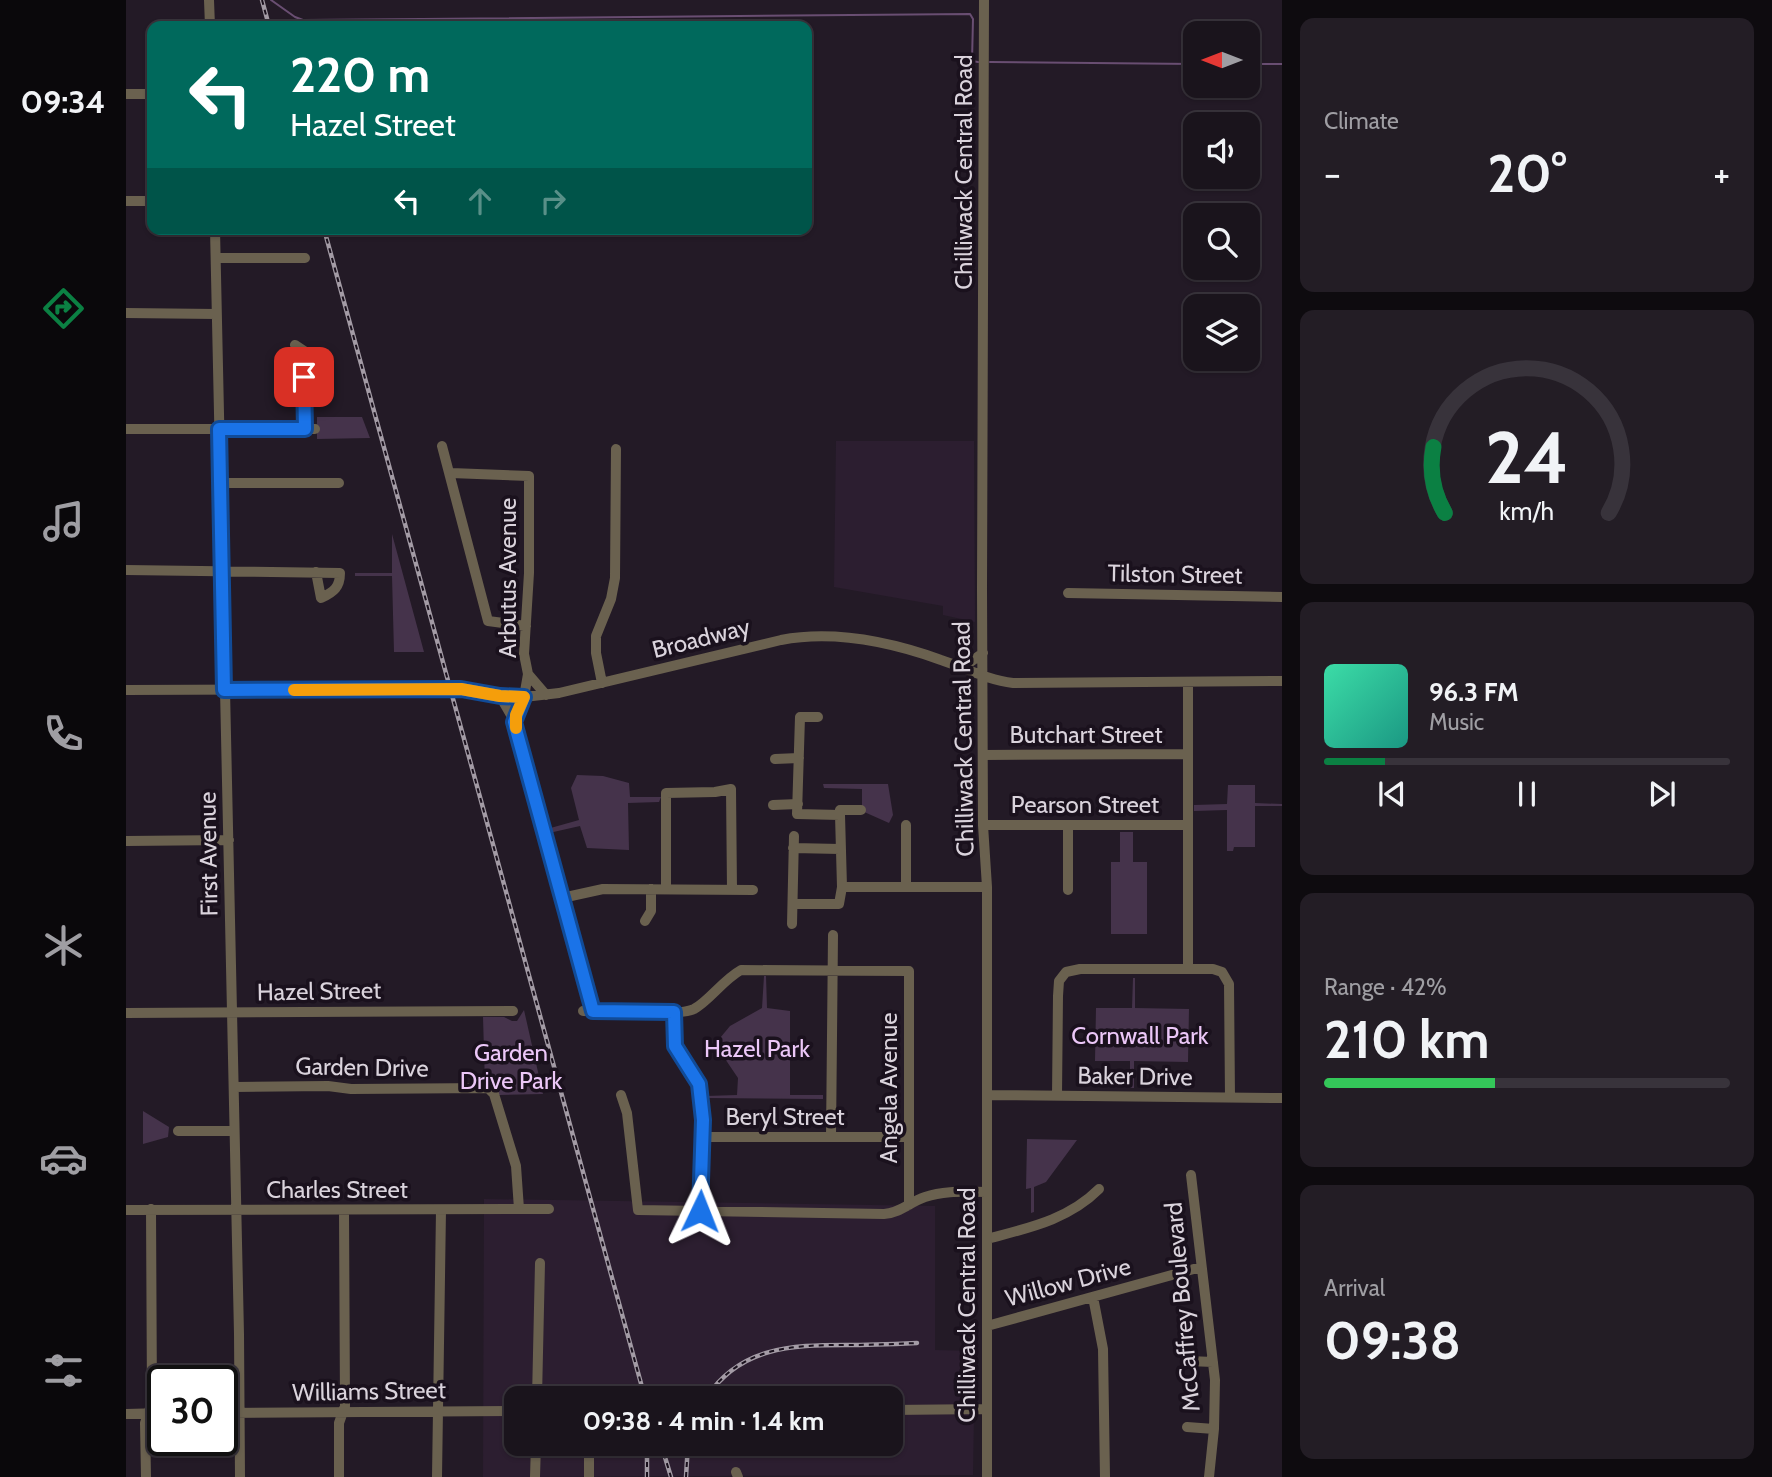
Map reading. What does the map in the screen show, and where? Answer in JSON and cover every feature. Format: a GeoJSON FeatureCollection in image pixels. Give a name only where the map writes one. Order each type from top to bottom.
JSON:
{"type":"FeatureCollection","features":[{"type":"Feature","properties":{"kind":"street"},"geometry":{"type":"LineString","coordinates":[[209,0],[210,21]]}},
{"type":"Feature","properties":{"kind":"street","name":"Chilliwack Central Road"},"geometry":{"type":"LineString","coordinates":[[984,0],[983,825],[987,887],[987,1477]]}},
{"type":"Feature","properties":{"kind":"street"},"geometry":{"type":"LineString","coordinates":[[126,94],[147,94]]}},
{"type":"Feature","properties":{"kind":"street"},"geometry":{"type":"LineString","coordinates":[[126,201],[147,201]]}},
{"type":"Feature","properties":{"kind":"street","name":"First Avenue"},"geometry":{"type":"LineString","coordinates":[[215,235],[240,1477]]}},
{"type":"Feature","properties":{"kind":"street"},"geometry":{"type":"LineString","coordinates":[[216,258],[305,258]]}},
{"type":"Feature","properties":{"kind":"street"},"geometry":{"type":"LineString","coordinates":[[126,313],[216,314]]}},
{"type":"Feature","properties":{"kind":"street"},"geometry":{"type":"LineString","coordinates":[[126,429],[310,429],[304,351],[295,345]]}},
{"type":"Feature","properties":{"kind":"street"},"geometry":{"type":"LineString","coordinates":[[442,446],[488,621],[526,626]]}},
{"type":"Feature","properties":{"kind":"street"},"geometry":{"type":"LineString","coordinates":[[602,683],[596,653],[596,636],[611,599],[615,578],[616,449]]}},
{"type":"Feature","properties":{"kind":"street","name":"Arbutus Avenue"},"geometry":{"type":"LineString","coordinates":[[451,472],[528,475],[524,654],[528,674],[524,697],[514,722]]}},
{"type":"Feature","properties":{"kind":"street"},"geometry":{"type":"LineString","coordinates":[[220,483],[339,483]]}},
{"type":"Feature","properties":{"kind":"street"},"geometry":{"type":"LineString","coordinates":[[126,570],[316,572]]}},
{"type":"Feature","properties":{"kind":"street","name":"Tilston Street"},"geometry":{"type":"LineString","coordinates":[[1068,593],[1282,597]]}},
{"type":"Feature","properties":{"kind":"street","name":"Broadway"},"geometry":{"type":"LineString","coordinates":[[126,690],[461,689],[524,697],[602,683],[781,640],[814,636],[880,644],[924,654],[983,676],[1013,683],[1282,681]]}},
{"type":"Feature","properties":{"kind":"street"},"geometry":{"type":"LineString","coordinates":[[962,668],[983,653]]}},
{"type":"Feature","properties":{"kind":"street","name":"Arbutus Avenue"},"geometry":{"type":"LineString","coordinates":[[528,674],[546,695]]}},
{"type":"Feature","properties":{"kind":"street"},"geometry":{"type":"LineString","coordinates":[[1188,681],[1188,969]]}},
{"type":"Feature","properties":{"kind":"street"},"geometry":{"type":"LineString","coordinates":[[500,696],[514,722],[562,898],[588,1011],[693,1010],[726,979],[741,970],[831,970]]}},
{"type":"Feature","properties":{"kind":"street"},"geometry":{"type":"LineString","coordinates":[[818,717],[800,717],[797,814],[840,815]]}},
{"type":"Feature","properties":{"kind":"street","name":"Butchart Street"},"geometry":{"type":"LineString","coordinates":[[984,755],[1188,754]]}},
{"type":"Feature","properties":{"kind":"street"},"geometry":{"type":"LineString","coordinates":[[775,759],[799,758]]}},
{"type":"Feature","properties":{"kind":"street"},"geometry":{"type":"LineString","coordinates":[[666,889],[666,793],[731,789],[732,890]]}},
{"type":"Feature","properties":{"kind":"street"},"geometry":{"type":"LineString","coordinates":[[773,805],[798,804]]}},
{"type":"Feature","properties":{"kind":"street"},"geometry":{"type":"LineString","coordinates":[[793,905],[839,904],[842,887],[840,810],[861,810]]}},
{"type":"Feature","properties":{"kind":"street"},"geometry":{"type":"LineString","coordinates":[[905,887],[906,825]]}},
{"type":"Feature","properties":{"kind":"street","name":"Pearson Street"},"geometry":{"type":"LineString","coordinates":[[983,825],[1188,825]]}},
{"type":"Feature","properties":{"kind":"street"},"geometry":{"type":"LineString","coordinates":[[1068,825],[1068,890]]}},
{"type":"Feature","properties":{"kind":"street"},"geometry":{"type":"LineString","coordinates":[[792,924],[794,836]]}},
{"type":"Feature","properties":{"kind":"street"},"geometry":{"type":"LineString","coordinates":[[126,841],[229,840]]}},
{"type":"Feature","properties":{"kind":"street"},"geometry":{"type":"LineString","coordinates":[[793,848],[840,849]]}},
{"type":"Feature","properties":{"kind":"street"},"geometry":{"type":"LineString","coordinates":[[842,887],[987,887]]}},
{"type":"Feature","properties":{"kind":"street"},"geometry":{"type":"LineString","coordinates":[[562,898],[603,889],[753,890]]}},
{"type":"Feature","properties":{"kind":"street"},"geometry":{"type":"LineString","coordinates":[[645,921],[651,911],[651,889]]}},
{"type":"Feature","properties":{"kind":"street"},"geometry":{"type":"LineString","coordinates":[[831,1137],[833,935]]}},
{"type":"Feature","properties":{"kind":"street"},"geometry":{"type":"LineString","coordinates":[[1057,1096],[1059,981],[1066,972],[1080,969],[1213,969],[1222,972],[1229,984],[1230,1098]]}},
{"type":"Feature","properties":{"kind":"street","name":"Angela Avenue"},"geometry":{"type":"LineString","coordinates":[[831,970],[909,971],[909,1205]]}},
{"type":"Feature","properties":{"kind":"street","name":"Hazel Street"},"geometry":{"type":"LineString","coordinates":[[126,1013],[513,1010]]}},
{"type":"Feature","properties":{"kind":"street"},"geometry":{"type":"LineString","coordinates":[[674,1012],[675,1046],[699,1084],[702,1137],[700,1211]]}},
{"type":"Feature","properties":{"kind":"street","name":"Garden Drive"},"geometry":{"type":"LineString","coordinates":[[234,1087],[488,1088],[494,1094],[516,1166],[519,1209]]}},
{"type":"Feature","properties":{"kind":"street"},"geometry":{"type":"LineString","coordinates":[[621,1095],[627,1113],[638,1210],[884,1214],[895,1213],[923,1197],[943,1192],[987,1192]]}},
{"type":"Feature","properties":{"kind":"street","name":"Baker Drive"},"geometry":{"type":"LineString","coordinates":[[987,1096],[1282,1098]]}},
{"type":"Feature","properties":{"kind":"street"},"geometry":{"type":"LineString","coordinates":[[178,1131],[234,1131]]}},
{"type":"Feature","properties":{"kind":"street","name":"Beryl Street"},"geometry":{"type":"LineString","coordinates":[[702,1137],[909,1137]]}},
{"type":"Feature","properties":{"kind":"street","name":"McCaffrey Boulevard"},"geometry":{"type":"LineString","coordinates":[[1191,1175],[1213,1362],[1214,1429],[1209,1477]]}},
{"type":"Feature","properties":{"kind":"street"},"geometry":{"type":"LineString","coordinates":[[987,1239],[1066,1215],[1099,1189]]}},
{"type":"Feature","properties":{"kind":"street"},"geometry":{"type":"LineString","coordinates":[[150,1209],[152,1365]]}},
{"type":"Feature","properties":{"kind":"street","name":"Charles Street"},"geometry":{"type":"LineString","coordinates":[[126,1210],[548,1209]]}},
{"type":"Feature","properties":{"kind":"street"},"geometry":{"type":"LineString","coordinates":[[339,1477],[339,1423],[345,1406],[344,1210]]}},
{"type":"Feature","properties":{"kind":"street"},"geometry":{"type":"LineString","coordinates":[[437,1477],[441,1210]]}},
{"type":"Feature","properties":{"kind":"street"},"geometry":{"type":"LineString","coordinates":[[537,1386],[540,1264]]}},
{"type":"Feature","properties":{"kind":"street","name":"Willow Drive"},"geometry":{"type":"LineString","coordinates":[[987,1326],[1201,1267]]}},
{"type":"Feature","properties":{"kind":"street"},"geometry":{"type":"LineString","coordinates":[[1093,1297],[1103,1349],[1105,1477]]}},
{"type":"Feature","properties":{"kind":"street"},"geometry":{"type":"LineString","coordinates":[[1189,1361],[1213,1362]]}},
{"type":"Feature","properties":{"kind":"street"},"geometry":{"type":"LineString","coordinates":[[903,1410],[987,1409]]}},
{"type":"Feature","properties":{"kind":"street","name":"Williams Street"},"geometry":{"type":"LineString","coordinates":[[240,1413],[504,1411]]}},
{"type":"Feature","properties":{"kind":"street"},"geometry":{"type":"LineString","coordinates":[[126,1413],[147,1413]]}},
{"type":"Feature","properties":{"kind":"street"},"geometry":{"type":"LineString","coordinates":[[146,1477],[147,1419]]}},
{"type":"Feature","properties":{"kind":"street"},"geometry":{"type":"LineString","coordinates":[[1187,1427],[1214,1429]]}},
{"type":"Feature","properties":{"kind":"street"},"geometry":{"type":"LineString","coordinates":[[535,1477],[536,1456]]}},
{"type":"Feature","properties":{"kind":"street"},"geometry":{"type":"LineString","coordinates":[[589,1456],[589,1477]]}},
{"type":"Feature","properties":{"kind":"shaded area"},"geometry":{"type":"Polygon","coordinates":[[[836,441],[974,441],[975,622],[943,615],[943,606],[834,587],[836,441]]]}},
{"type":"Feature","properties":{"kind":"shaded area"},"geometry":{"type":"Polygon","coordinates":[[[484,1199],[935,1206],[935,1350],[975,1351],[973,1475],[483,1477],[484,1199]]]}},
{"type":"Feature","properties":{"kind":"green space"},"geometry":{"type":"Polygon","coordinates":[[[317,417],[362,417],[370,438],[317,439],[317,417]]]}},
{"type":"Feature","properties":{"kind":"green space"},"geometry":{"type":"Polygon","coordinates":[[[392,534],[424,652],[394,652],[392,576],[355,576],[355,573],[392,573],[392,534]]]}},
{"type":"Feature","properties":{"kind":"green space"},"geometry":{"type":"Polygon","coordinates":[[[577,775],[603,776],[629,783],[630,797],[661,797],[659,802],[628,803],[629,850],[587,848],[580,826],[549,833],[547,829],[579,820],[571,788],[577,775]]]}},
{"type":"Feature","properties":{"kind":"green space"},"geometry":{"type":"Polygon","coordinates":[[[823,784],[888,784],[893,815],[889,823],[862,811],[862,789],[824,788],[823,784]]]}},
{"type":"Feature","properties":{"kind":"green space"},"geometry":{"type":"Polygon","coordinates":[[[1228,785],[1255,785],[1255,803],[1282,804],[1255,806],[1255,847],[1234,847],[1233,851],[1227,851],[1227,810],[1194,811],[1194,805],[1227,804],[1228,785]]]}},
{"type":"Feature","properties":{"kind":"green space"},"geometry":{"type":"Polygon","coordinates":[[[1120,832],[1133,832],[1133,862],[1147,862],[1147,934],[1111,934],[1111,862],[1120,862],[1120,832]]]}},
{"type":"Feature","properties":{"kind":"green space","name":"Hazel Park"},"geometry":{"type":"Polygon","coordinates":[[[764,976],[767,1008],[790,1011],[790,1095],[823,1095],[823,1099],[706,1098],[737,1095],[738,1078],[715,1044],[730,1026],[762,1008],[764,976]]]}},
{"type":"Feature","properties":{"kind":"green space","name":"Cornwall Park"},"geometry":{"type":"Polygon","coordinates":[[[1133,978],[1135,1008],[1189,1009],[1188,1062],[1134,1061],[1134,1088],[1130,1088],[1130,1061],[1095,1061],[1096,1008],[1132,1008],[1133,978]]]}},
{"type":"Feature","properties":{"kind":"green space","name":"Garden Drive Park"},"geometry":{"type":"Polygon","coordinates":[[[524,1010],[543,1094],[499,1095],[494,1087],[485,1085],[483,1017],[504,1017],[517,1021],[524,1010]]]}},
{"type":"Feature","properties":{"kind":"green space"},"geometry":{"type":"Polygon","coordinates":[[[143,1111],[169,1127],[168,1137],[143,1144],[143,1111]]]}},
{"type":"Feature","properties":{"kind":"green space"},"geometry":{"type":"Polygon","coordinates":[[[1027,1139],[1077,1140],[1046,1182],[1034,1187],[1034,1212],[1031,1213],[1031,1188],[1026,1189],[1027,1139]]]}},
{"type":"Feature","properties":{"kind":"waterway"},"geometry":{"type":"LineString","coordinates":[[271,0],[303,20],[970,14],[973,19],[972,61],[978,62]]}},
{"type":"Feature","properties":{"kind":"waterway"},"geometry":{"type":"LineString","coordinates":[[990,62],[1183,64]]}},
{"type":"Feature","properties":{"kind":"waterway"},"geometry":{"type":"LineString","coordinates":[[1260,64],[1282,64]]}},
{"type":"Feature","properties":{"kind":"railway"},"geometry":{"type":"LineString","coordinates":[[262,0],[268,21]]}},
{"type":"Feature","properties":{"kind":"railway"},"geometry":{"type":"LineString","coordinates":[[326,235],[642,1386]]}},
{"type":"Feature","properties":{"kind":"railway"},"geometry":{"type":"LineString","coordinates":[[716,1386],[734,1368],[768,1352],[786,1348],[917,1343]]}},
{"type":"Feature","properties":{"kind":"railway"},"geometry":{"type":"LineString","coordinates":[[647,1456],[647,1477]]}},
{"type":"Feature","properties":{"kind":"railway"},"geometry":{"type":"LineString","coordinates":[[665,1456],[671,1477]]}},
{"type":"Feature","properties":{"kind":"railway"},"geometry":{"type":"LineString","coordinates":[[686,1477],[687,1456]]}},
{"type":"Feature","properties":{"kind":"slow traffic"},"geometry":{"type":"LineString","coordinates":[[294,690],[461,689],[524,697],[514,722],[516,728]]}},
{"type":"Feature","properties":{"kind":"route"},"geometry":{"type":"LineString","coordinates":[[304,377],[305,429],[219,429],[224,690],[461,689],[524,697],[514,722],[593,1011],[674,1012],[675,1046],[699,1084],[703,1120],[700,1211]]}}]}
